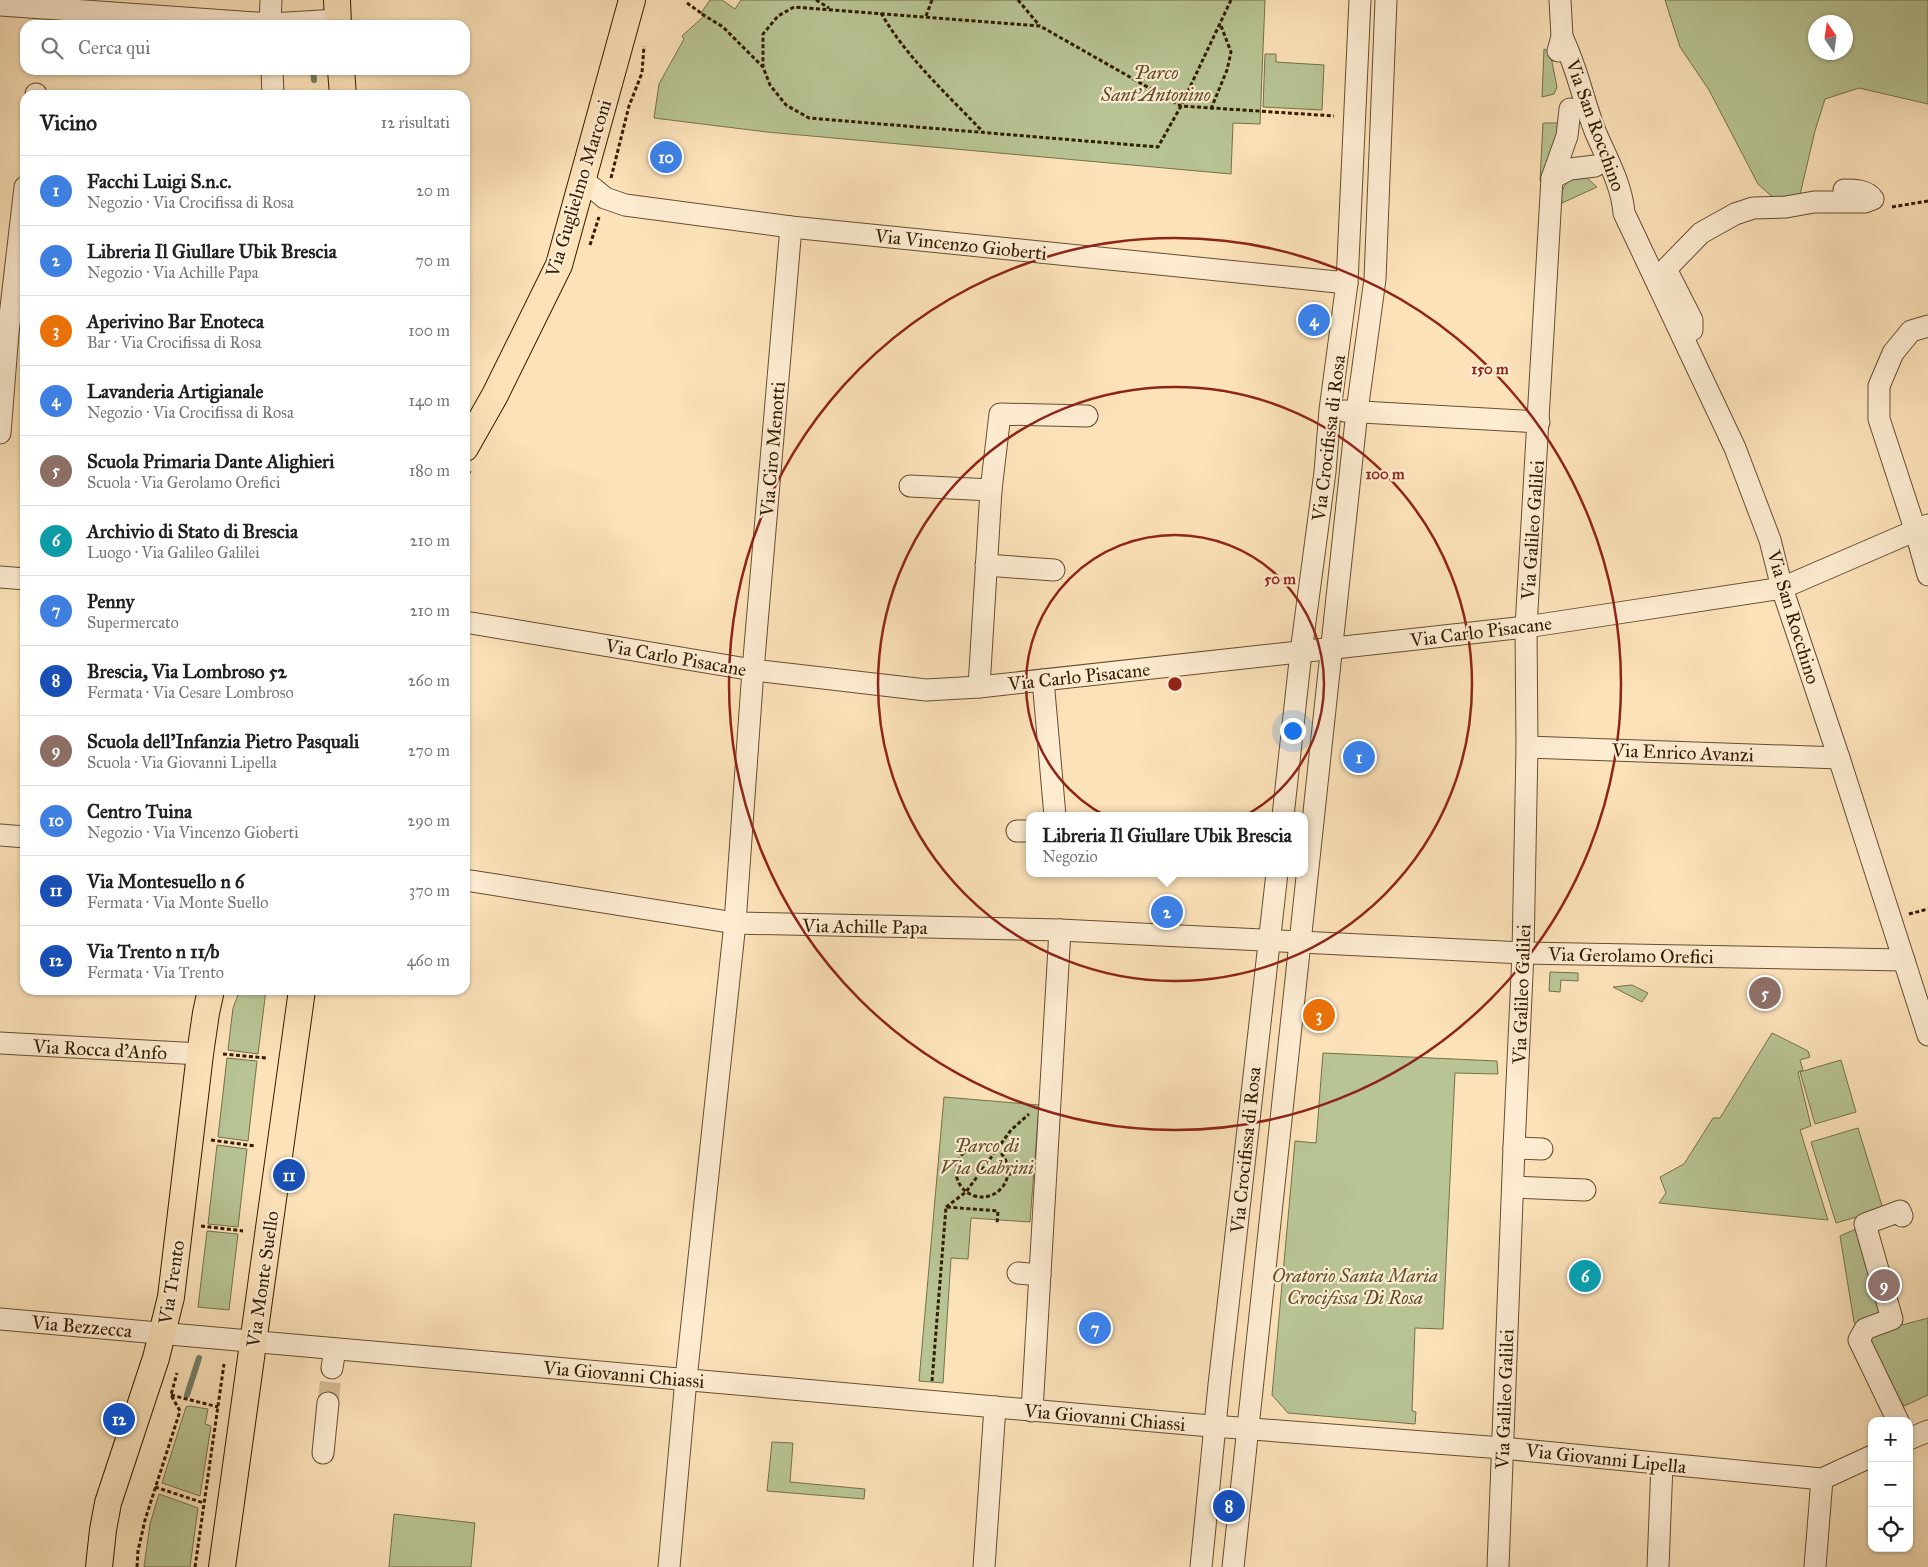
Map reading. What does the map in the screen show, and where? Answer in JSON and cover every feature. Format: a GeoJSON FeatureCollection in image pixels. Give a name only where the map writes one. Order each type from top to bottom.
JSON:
{"type":"FeatureCollection","features":[{"type":"Feature","properties":{"kind":"main road","name":"Via Guglielmo Marconi"},"geometry":{"type":"LineString","coordinates":[[470,439],[559,265],[632,0]]}},
{"type":"Feature","properties":{"kind":"main road"},"geometry":{"type":"LineString","coordinates":[[341,75],[343,90]]}},
{"type":"Feature","properties":{"kind":"main road","name":"Via Trento"},"geometry":{"type":"LineString","coordinates":[[99,1567],[108,1503],[163,1333],[171,1297],[209,1054],[206,1013],[210,995]]}},
{"type":"Feature","properties":{"kind":"main road","name":"Via Monte Suello"},"geometry":{"type":"LineString","coordinates":[[222,1567],[301,995]]}},
{"type":"Feature","properties":{"kind":"street"},"geometry":{"type":"LineString","coordinates":[[270,20],[271,0]]}},
{"type":"Feature","properties":{"kind":"street","name":"Via Crocifissa di Rosa"},"geometry":{"type":"LineString","coordinates":[[1283,812],[1301,652],[1325,472],[1330,410],[1347,283],[1347,153],[1355,116],[1360,0]]}},
{"type":"Feature","properties":{"kind":"street"},"geometry":{"type":"LineString","coordinates":[[1308,859],[1356,411],[1375,278],[1386,0]]}},
{"type":"Feature","properties":{"kind":"street","name":"Via San Rocchino"},"geometry":{"type":"LineString","coordinates":[[1560,0],[1562,37],[1558,51],[1570,109],[1613,203],[1624,214],[1735,448],[1770,540],[1782,588],[1928,1035]]}},
{"type":"Feature","properties":{"kind":"street"},"geometry":{"type":"LineString","coordinates":[[0,5],[31,4],[213,20]]}},
{"type":"Feature","properties":{"kind":"street"},"geometry":{"type":"LineString","coordinates":[[304,20],[338,15]]}},
{"type":"Feature","properties":{"kind":"street","name":"Via San Rocchino"},"geometry":{"type":"LineString","coordinates":[[1562,37],[1572,57],[1595,130],[1623,200],[1624,214]]}},
{"type":"Feature","properties":{"kind":"street"},"geometry":{"type":"LineString","coordinates":[[272,75],[273,90]]}},
{"type":"Feature","properties":{"kind":"street","name":"Via Galileo Galilei"},"geometry":{"type":"LineString","coordinates":[[1498,1567],[1523,953],[1529,474],[1539,422],[1552,178],[1567,136],[1570,109]]}},
{"type":"Feature","properties":{"kind":"street"},"geometry":{"type":"LineString","coordinates":[[1552,178],[1570,169],[1595,166]]}},
{"type":"Feature","properties":{"kind":"street","name":"Via Vincenzo Gioberti"},"geometry":{"type":"LineString","coordinates":[[583,180],[605,198],[625,204],[791,227],[1347,283]]}},
{"type":"Feature","properties":{"kind":"street"},"geometry":{"type":"LineString","coordinates":[[1682,335],[1692,330],[1692,320],[1666,269],[1701,233],[1735,214],[1753,208],[1786,207],[1814,202],[1865,202],[1873,199],[1870,194],[1858,190],[1844,190]]}},
{"type":"Feature","properties":{"kind":"street","name":"Via Ciro Menotti"},"geometry":{"type":"LineString","coordinates":[[669,1567],[686,1379],[734,923],[753,670],[791,227]]}},
{"type":"Feature","properties":{"kind":"street"},"geometry":{"type":"LineString","coordinates":[[0,433],[20,237]]}},
{"type":"Feature","properties":{"kind":"street"},"geometry":{"type":"LineString","coordinates":[[1928,326],[1910,331],[1892,353],[1879,386],[1878,419],[1922,527],[1928,575]]}},
{"type":"Feature","properties":{"kind":"street"},"geometry":{"type":"LineString","coordinates":[[1330,410],[1539,422]]}},
{"type":"Feature","properties":{"kind":"street"},"geometry":{"type":"LineString","coordinates":[[979,687],[991,490],[1000,414],[1087,416]]}},
{"type":"Feature","properties":{"kind":"street"},"geometry":{"type":"LineString","coordinates":[[910,486],[991,490]]}},
{"type":"Feature","properties":{"kind":"street","name":"Via Carlo Pisacane"},"geometry":{"type":"LineString","coordinates":[[470,623],[753,670],[926,690],[979,687],[1331,648],[1401,630],[1526,627],[1782,588],[1922,527]]}},
{"type":"Feature","properties":{"kind":"street"},"geometry":{"type":"LineString","coordinates":[[986,565],[1054,570]]}},
{"type":"Feature","properties":{"kind":"street"},"geometry":{"type":"LineString","coordinates":[[0,577],[20,579]]}},
{"type":"Feature","properties":{"kind":"street"},"geometry":{"type":"LineString","coordinates":[[1042,680],[1055,812]]}},
{"type":"Feature","properties":{"kind":"street","name":"Via Enrico Avanzi"},"geometry":{"type":"LineString","coordinates":[[1527,747],[1839,758]]}},
{"type":"Feature","properties":{"kind":"street"},"geometry":{"type":"LineString","coordinates":[[0,835],[20,837]]}},
{"type":"Feature","properties":{"kind":"street","name":"Via Crocifissa di Rosa"},"geometry":{"type":"LineString","coordinates":[[1201,1567],[1276,877]]}},
{"type":"Feature","properties":{"kind":"street"},"geometry":{"type":"LineString","coordinates":[[1233,1567],[1306,877]]}},
{"type":"Feature","properties":{"kind":"street","name":"Via Achille Papa"},"geometry":{"type":"LineString","coordinates":[[470,881],[734,923],[1060,930],[1269,939]]}},
{"type":"Feature","properties":{"kind":"street"},"geometry":{"type":"LineString","coordinates":[[1032,1411],[1060,930]]}},
{"type":"Feature","properties":{"kind":"street","name":"Via Gerolamo Orefici"},"geometry":{"type":"LineString","coordinates":[[1269,939],[1523,953],[1904,960]]}},
{"type":"Feature","properties":{"kind":"street","name":"Via Rocca d'Anfo"},"geometry":{"type":"LineString","coordinates":[[0,1043],[209,1054]]}},
{"type":"Feature","properties":{"kind":"street"},"geometry":{"type":"LineString","coordinates":[[1514,1148],[1542,1149]]}},
{"type":"Feature","properties":{"kind":"street"},"geometry":{"type":"LineString","coordinates":[[1512,1187],[1585,1190]]}},
{"type":"Feature","properties":{"kind":"street"},"geometry":{"type":"LineString","coordinates":[[1896,1417],[1859,1340],[1865,1329],[1892,1319],[1865,1224],[1900,1211],[1902,1216]]}},
{"type":"Feature","properties":{"kind":"street"},"geometry":{"type":"LineString","coordinates":[[1018,1273],[1040,1275]]}},
{"type":"Feature","properties":{"kind":"street","name":"Via Bezzecca"},"geometry":{"type":"LineString","coordinates":[[0,1319],[253,1342]]}},
{"type":"Feature","properties":{"kind":"street","name":"Via Giovanni Chiassi"},"geometry":{"type":"LineString","coordinates":[[253,1342],[334,1358],[686,1379],[1215,1426]]}},
{"type":"Feature","properties":{"kind":"street"},"geometry":{"type":"LineString","coordinates":[[323,1453],[328,1404]]}},
{"type":"Feature","properties":{"kind":"street"},"geometry":{"type":"LineString","coordinates":[[984,1567],[995,1407]]}},
{"type":"Feature","properties":{"kind":"street","name":"Via Giovanni Lipella"},"geometry":{"type":"LineString","coordinates":[[1215,1426],[1502,1448],[1822,1479]]}},
{"type":"Feature","properties":{"kind":"street"},"geometry":{"type":"LineString","coordinates":[[1913,1437],[1928,1431]]}},
{"type":"Feature","properties":{"kind":"street"},"geometry":{"type":"LineString","coordinates":[[1815,1567],[1822,1479],[1868,1458]]}},
{"type":"Feature","properties":{"kind":"street"},"geometry":{"type":"LineString","coordinates":[[1658,1567],[1662,1464]]}},
{"type":"Feature","properties":{"kind":"path"},"geometry":{"type":"LineString","coordinates":[[816,0],[829,8]]}},
{"type":"Feature","properties":{"kind":"path"},"geometry":{"type":"LineString","coordinates":[[926,16],[932,0]]}},
{"type":"Feature","properties":{"kind":"path"},"geometry":{"type":"LineString","coordinates":[[1018,0],[1040,26],[1181,106],[1355,116]]}},
{"type":"Feature","properties":{"kind":"path"},"geometry":{"type":"LineString","coordinates":[[1040,26],[829,8],[794,7],[778,16],[763,34],[763,67],[770,85],[786,105],[809,118],[1158,147],[1181,106],[1231,0]]}},
{"type":"Feature","properties":{"kind":"path"},"geometry":{"type":"LineString","coordinates":[[687,4],[723,27],[763,67]]}},
{"type":"Feature","properties":{"kind":"path"},"geometry":{"type":"LineString","coordinates":[[881,13],[891,30],[922,68],[984,132]]}},
{"type":"Feature","properties":{"kind":"path"},"geometry":{"type":"LineString","coordinates":[[1211,109],[1227,70],[1231,52],[1220,23]]}},
{"type":"Feature","properties":{"kind":"path"},"geometry":{"type":"LineString","coordinates":[[608,186],[629,106],[642,72],[644,42]]}},
{"type":"Feature","properties":{"kind":"path"},"geometry":{"type":"LineString","coordinates":[[209,1054],[266,1058]]}},
{"type":"Feature","properties":{"kind":"path"},"geometry":{"type":"LineString","coordinates":[[931,1401],[946,1207],[966,1192],[1011,1130],[1051,1097]]}},
{"type":"Feature","properties":{"kind":"path"},"geometry":{"type":"LineString","coordinates":[[206,1139],[255,1146]]}},
{"type":"Feature","properties":{"kind":"path"},"geometry":{"type":"LineString","coordinates":[[973,1146],[989,1146],[997,1150],[1004,1156],[1008,1174],[1000,1189],[984,1197],[974,1196],[966,1192],[957,1178],[956,1170],[960,1156],[973,1146]]}},
{"type":"Feature","properties":{"kind":"path"},"geometry":{"type":"LineString","coordinates":[[946,1207],[998,1211],[997,1224]]}},
{"type":"Feature","properties":{"kind":"path"},"geometry":{"type":"LineString","coordinates":[[198,1226],[243,1231]]}},
{"type":"Feature","properties":{"kind":"path"},"geometry":{"type":"LineString","coordinates":[[195,1567],[224,1364]]}},
{"type":"Feature","properties":{"kind":"path"},"geometry":{"type":"LineString","coordinates":[[170,1395],[178,1372]]}},
{"type":"Feature","properties":{"kind":"path"},"geometry":{"type":"LineString","coordinates":[[170,1395],[218,1406]]}},
{"type":"Feature","properties":{"kind":"path"},"geometry":{"type":"LineString","coordinates":[[137,1567],[138,1550],[143,1527],[180,1410],[170,1395]]}},
{"type":"Feature","properties":{"kind":"path"},"geometry":{"type":"LineString","coordinates":[[155,1487],[204,1503]]}},
{"type":"Feature","properties":{"kind":"green space","name":"Parco Sant'Antonino"},"geometry":{"type":"Polygon","coordinates":[[[710,0],[722,0],[735,9],[741,0],[1265,0],[1260,124],[1233,123],[1231,174],[767,132],[654,118],[659,84],[684,39],[682,36],[703,17],[701,13],[710,0]]]}},
{"type":"Feature","properties":{"kind":"green space"},"geometry":{"type":"Polygon","coordinates":[[[1665,0],[1928,0],[1928,104],[1859,88],[1825,99],[1815,131],[1799,199],[1778,202],[1758,184],[1709,90],[1680,47],[1665,0]]]}},
{"type":"Feature","properties":{"kind":"green space"},"geometry":{"type":"Polygon","coordinates":[[[1544,49],[1550,52],[1557,87],[1554,94],[1542,97],[1544,49]]]}},
{"type":"Feature","properties":{"kind":"green space"},"geometry":{"type":"Polygon","coordinates":[[[1265,54],[1276,54],[1276,62],[1324,65],[1322,110],[1263,107],[1265,54]]]}},
{"type":"Feature","properties":{"kind":"green space"},"geometry":{"type":"Polygon","coordinates":[[[1543,123],[1560,123],[1544,182],[1540,181],[1543,123]]]}},
{"type":"Feature","properties":{"kind":"green space"},"geometry":{"type":"Polygon","coordinates":[[[1576,176],[1587,178],[1597,187],[1562,203],[1564,187],[1576,176]]]}},
{"type":"Feature","properties":{"kind":"green space"},"geometry":{"type":"Polygon","coordinates":[[[1550,972],[1578,973],[1578,981],[1561,980],[1560,992],[1549,991],[1550,972]]]}},
{"type":"Feature","properties":{"kind":"green space"},"geometry":{"type":"Polygon","coordinates":[[[1632,985],[1648,993],[1642,1002],[1613,987],[1632,985]]]}},
{"type":"Feature","properties":{"kind":"green space"},"geometry":{"type":"Polygon","coordinates":[[[238,995],[265,995],[258,1054],[228,1050],[233,1008],[238,995]]]}},
{"type":"Feature","properties":{"kind":"green space"},"geometry":{"type":"Polygon","coordinates":[[[1772,1033],[1808,1051],[1810,1057],[1800,1060],[1803,1070],[1798,1072],[1811,1126],[1800,1130],[1828,1220],[1659,1203],[1666,1193],[1660,1177],[1684,1164],[1713,1118],[1720,1118],[1772,1033]]]}},
{"type":"Feature","properties":{"kind":"green space","name":"Oratorio Santa Maria Crocifissa Di Rosa"},"geometry":{"type":"Polygon","coordinates":[[[1323,1053],[1497,1061],[1498,1074],[1455,1073],[1443,1329],[1415,1328],[1412,1411],[1416,1412],[1415,1424],[1288,1413],[1272,1395],[1295,1141],[1316,1143],[1323,1053]]]}},
{"type":"Feature","properties":{"kind":"green space"},"geometry":{"type":"Polygon","coordinates":[[[227,1058],[257,1061],[248,1141],[218,1137],[227,1058]]]}},
{"type":"Feature","properties":{"kind":"green space"},"geometry":{"type":"Polygon","coordinates":[[[1841,1060],[1856,1112],[1815,1124],[1800,1072],[1841,1060]]]}},
{"type":"Feature","properties":{"kind":"green space","name":"Parco di Via Cabrini"},"geometry":{"type":"Polygon","coordinates":[[[944,1097],[1039,1105],[1030,1222],[971,1218],[968,1259],[951,1258],[943,1383],[919,1381],[944,1097]]]}},
{"type":"Feature","properties":{"kind":"green space"},"geometry":{"type":"Polygon","coordinates":[[[1858,1128],[1883,1209],[1836,1223],[1811,1142],[1858,1128]]]}},
{"type":"Feature","properties":{"kind":"green space"},"geometry":{"type":"Polygon","coordinates":[[[217,1145],[247,1149],[238,1227],[208,1224],[217,1145]]]}},
{"type":"Feature","properties":{"kind":"green space"},"geometry":{"type":"Polygon","coordinates":[[[1858,1228],[1887,1329],[1928,1318],[1928,1395],[1904,1406],[1854,1322],[1840,1236],[1858,1228]]]}},
{"type":"Feature","properties":{"kind":"green space"},"geometry":{"type":"Polygon","coordinates":[[[207,1231],[238,1234],[229,1310],[198,1307],[207,1231]]]}},
{"type":"Feature","properties":{"kind":"green space"},"geometry":{"type":"Polygon","coordinates":[[[186,1407],[208,1409],[205,1424],[211,1426],[200,1496],[162,1483],[186,1407]]]}},
{"type":"Feature","properties":{"kind":"green space"},"geometry":{"type":"Polygon","coordinates":[[[772,1442],[793,1443],[790,1482],[865,1489],[864,1499],[767,1491],[772,1442]]]}},
{"type":"Feature","properties":{"kind":"green space"},"geometry":{"type":"Polygon","coordinates":[[[159,1494],[198,1508],[190,1567],[144,1567],[150,1524],[159,1494]]]}},
{"type":"Feature","properties":{"kind":"green space"},"geometry":{"type":"Polygon","coordinates":[[[394,1514],[475,1523],[471,1567],[389,1567],[394,1514]]]}},
{"type":"Feature","properties":{"kind":"waterway"},"geometry":{"type":"LineString","coordinates":[[314,75],[314,80]]}},
{"type":"Feature","properties":{"kind":"waterway"},"geometry":{"type":"LineString","coordinates":[[187,1395],[199,1358]]}},
{"type":"Feature","properties":{"kind":"tunnel"},"geometry":{"type":"LineString","coordinates":[[328,1403],[332,1368]]}},
{"type":"Feature","properties":{"kind":"place","name":"Centro Tuina"},"geometry":{"type":"Point","coordinates":[666,157]}},
{"type":"Feature","properties":{"kind":"place","name":"Lavanderia Artigianale"},"geometry":{"type":"Point","coordinates":[1314,320]}},
{"type":"Feature","properties":{"kind":"place","name":"Facchi Luigi S.n.c."},"geometry":{"type":"Point","coordinates":[1359,757]}},
{"type":"Feature","properties":{"kind":"place","name":"Libreria Il Giullare Ubik Brescia"},"geometry":{"type":"Point","coordinates":[1167,912]}},
{"type":"Feature","properties":{"kind":"place","name":"Scuola Primaria Dante Alighieri"},"geometry":{"type":"Point","coordinates":[1765,993]}},
{"type":"Feature","properties":{"kind":"place","name":"Aperivino Bar Enoteca"},"geometry":{"type":"Point","coordinates":[1319,1015]}},
{"type":"Feature","properties":{"kind":"place","name":"Via Montesuello n 6"},"geometry":{"type":"Point","coordinates":[289,1175]}},
{"type":"Feature","properties":{"kind":"place","name":"Archivio di Stato di Brescia"},"geometry":{"type":"Point","coordinates":[1585,1276]}},
{"type":"Feature","properties":{"kind":"place","name":"Scuola dell'Infanzia Pietro Pasquali"},"geometry":{"type":"Point","coordinates":[1884,1285]}},
{"type":"Feature","properties":{"kind":"place","name":"Penny"},"geometry":{"type":"Point","coordinates":[1095,1328]}},
{"type":"Feature","properties":{"kind":"place","name":"Via Trento n 11/b"},"geometry":{"type":"Point","coordinates":[119,1419]}},
{"type":"Feature","properties":{"kind":"place","name":"Brescia, Via Lombroso 52"},"geometry":{"type":"Point","coordinates":[1229,1506]}}]}
